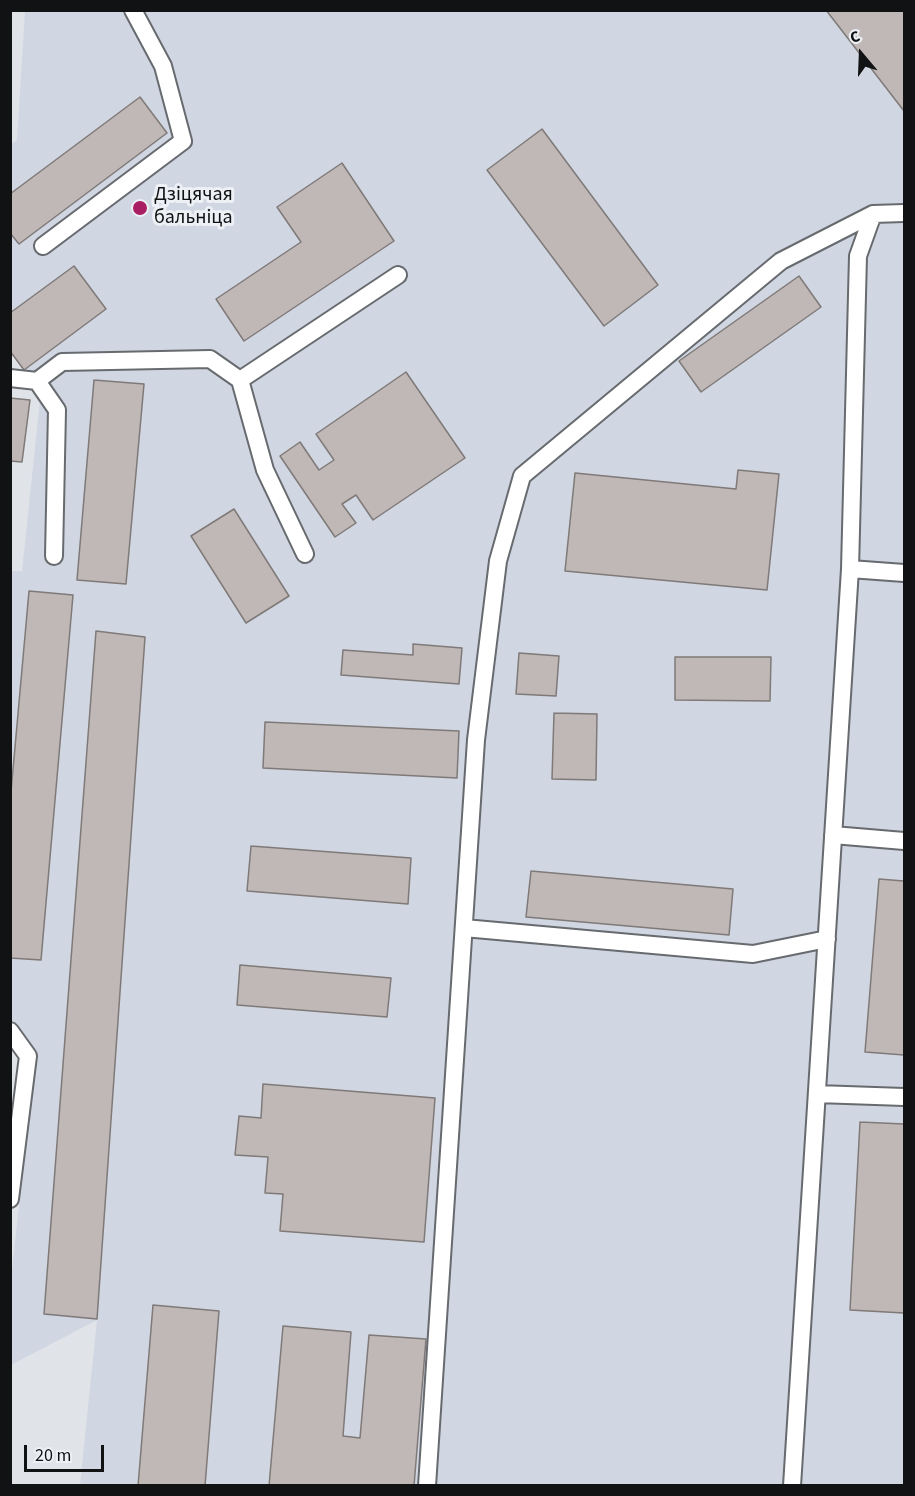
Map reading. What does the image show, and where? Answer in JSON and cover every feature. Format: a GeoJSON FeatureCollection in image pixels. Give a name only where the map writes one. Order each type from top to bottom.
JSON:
{"type":"FeatureCollection","features":[{"type":"Feature","properties":{"kind":"lane"},"geometry":{"type":"LineString","coordinates":[[43,246],[183,141],[163,66],[133,10]]}},
{"type":"Feature","properties":{"kind":"lane"},"geometry":{"type":"LineString","coordinates":[[427,1485],[476,740],[498,561],[522,476],[781,261],[873,214],[904,213]]}},
{"type":"Feature","properties":{"kind":"lane"},"geometry":{"type":"LineString","coordinates":[[792,1485],[850,568],[858,256],[873,214]]}},
{"type":"Feature","properties":{"kind":"lane"},"geometry":{"type":"LineString","coordinates":[[240,380],[398,275]]}},
{"type":"Feature","properties":{"kind":"lane"},"geometry":{"type":"LineString","coordinates":[[10,378],[37,381],[62,362],[210,359],[240,380],[265,470],[305,554]]}},
{"type":"Feature","properties":{"kind":"lane"},"geometry":{"type":"LineString","coordinates":[[37,381],[57,410],[54,556]]}},
{"type":"Feature","properties":{"kind":"lane"},"geometry":{"type":"LineString","coordinates":[[850,568],[904,573]]}},
{"type":"Feature","properties":{"kind":"lane"},"geometry":{"type":"LineString","coordinates":[[833,835],[904,841]]}},
{"type":"Feature","properties":{"kind":"lane"},"geometry":{"type":"LineString","coordinates":[[464,928],[753,954],[827,939]]}},
{"type":"Feature","properties":{"kind":"lane"},"geometry":{"type":"LineString","coordinates":[[10,1030],[28,1056],[10,1199]]}},
{"type":"Feature","properties":{"kind":"lane"},"geometry":{"type":"LineString","coordinates":[[817,1094],[904,1097]]}},
{"type":"Feature","properties":{"kind":"shaded area"},"geometry":{"type":"Polygon","coordinates":[[[25,11],[904,11],[904,1485],[80,1485],[97,1320],[11,1365],[11,1279],[35,1059],[11,1021],[10,571],[22,571],[41,391],[24,370],[106,309],[74,266],[13,312],[11,308],[10,145],[17,140],[25,11]]]}},
{"type":"Feature","properties":{"kind":"building"},"geometry":{"type":"Polygon","coordinates":[[[826,10],[904,10],[904,111],[826,10]]]}},
{"type":"Feature","properties":{"kind":"building"},"geometry":{"type":"Polygon","coordinates":[[[140,97],[167,133],[19,244],[10,233],[10,194],[140,97]]]}},
{"type":"Feature","properties":{"kind":"building"},"geometry":{"type":"Polygon","coordinates":[[[542,129],[658,285],[604,326],[487,170],[542,129]]]}},
{"type":"Feature","properties":{"kind":"building"},"geometry":{"type":"Polygon","coordinates":[[[342,163],[394,241],[244,341],[216,299],[301,242],[277,207],[342,163]]]}},
{"type":"Feature","properties":{"kind":"building"},"geometry":{"type":"Polygon","coordinates":[[[74,266],[106,309],[24,370],[10,351],[10,313],[74,266]]]}},
{"type":"Feature","properties":{"kind":"building"},"geometry":{"type":"Polygon","coordinates":[[[799,276],[821,307],[701,392],[679,361],[799,276]]]}},
{"type":"Feature","properties":{"kind":"building"},"geometry":{"type":"Polygon","coordinates":[[[406,372],[465,458],[373,520],[356,495],[342,504],[356,523],[335,537],[280,456],[300,442],[319,470],[334,460],[316,434],[406,372]]]}},
{"type":"Feature","properties":{"kind":"building"},"geometry":{"type":"Polygon","coordinates":[[[94,380],[144,384],[126,584],[77,580],[94,380]]]}},
{"type":"Feature","properties":{"kind":"building"},"geometry":{"type":"Polygon","coordinates":[[[10,398],[30,400],[22,462],[10,461],[10,398]]]}},
{"type":"Feature","properties":{"kind":"building"},"geometry":{"type":"Polygon","coordinates":[[[738,470],[779,474],[767,590],[565,571],[575,473],[736,489],[738,470]]]}},
{"type":"Feature","properties":{"kind":"building"},"geometry":{"type":"Polygon","coordinates":[[[234,509],[289,596],[246,623],[191,536],[234,509]]]}},
{"type":"Feature","properties":{"kind":"building"},"geometry":{"type":"Polygon","coordinates":[[[29,591],[73,595],[41,960],[10,958],[10,803],[29,591]]]}},
{"type":"Feature","properties":{"kind":"building"},"geometry":{"type":"Polygon","coordinates":[[[96,631],[145,637],[97,1319],[44,1314],[96,631]]]}},
{"type":"Feature","properties":{"kind":"building"},"geometry":{"type":"Polygon","coordinates":[[[413,644],[462,648],[459,684],[341,675],[343,650],[413,655],[413,644]]]}},
{"type":"Feature","properties":{"kind":"building"},"geometry":{"type":"Polygon","coordinates":[[[519,653],[559,656],[556,696],[516,694],[519,653]]]}},
{"type":"Feature","properties":{"kind":"building"},"geometry":{"type":"Polygon","coordinates":[[[675,657],[771,657],[770,701],[675,700],[675,657]]]}},
{"type":"Feature","properties":{"kind":"building"},"geometry":{"type":"Polygon","coordinates":[[[554,713],[597,714],[596,780],[552,779],[554,713]]]}},
{"type":"Feature","properties":{"kind":"building"},"geometry":{"type":"Polygon","coordinates":[[[265,722],[459,731],[457,778],[263,768],[265,722]]]}},
{"type":"Feature","properties":{"kind":"building"},"geometry":{"type":"Polygon","coordinates":[[[251,846],[411,858],[408,904],[247,891],[251,846]]]}},
{"type":"Feature","properties":{"kind":"building"},"geometry":{"type":"Polygon","coordinates":[[[531,871],[733,889],[729,935],[526,917],[531,871]]]}},
{"type":"Feature","properties":{"kind":"building"},"geometry":{"type":"Polygon","coordinates":[[[879,879],[904,881],[904,1055],[865,1052],[879,879]]]}},
{"type":"Feature","properties":{"kind":"building"},"geometry":{"type":"Polygon","coordinates":[[[240,965],[391,978],[387,1017],[237,1005],[240,965]]]}},
{"type":"Feature","properties":{"kind":"building"},"geometry":{"type":"Polygon","coordinates":[[[263,1084],[435,1098],[424,1242],[280,1231],[283,1194],[265,1193],[268,1157],[235,1155],[239,1116],[261,1118],[263,1084]]]}},
{"type":"Feature","properties":{"kind":"building"},"geometry":{"type":"Polygon","coordinates":[[[860,1122],[904,1124],[904,1313],[850,1310],[860,1122]]]}},
{"type":"Feature","properties":{"kind":"building"},"geometry":{"type":"Polygon","coordinates":[[[153,1305],[219,1311],[205,1486],[138,1486],[153,1305]]]}},
{"type":"Feature","properties":{"kind":"building"},"geometry":{"type":"Polygon","coordinates":[[[283,1326],[351,1332],[343,1436],[360,1438],[369,1335],[426,1339],[414,1486],[269,1486],[283,1326]]]}},
{"type":"Feature","properties":{"kind":"place","name":"Дзіцячая бальніца"},"geometry":{"type":"Point","coordinates":[140,208]}}]}
